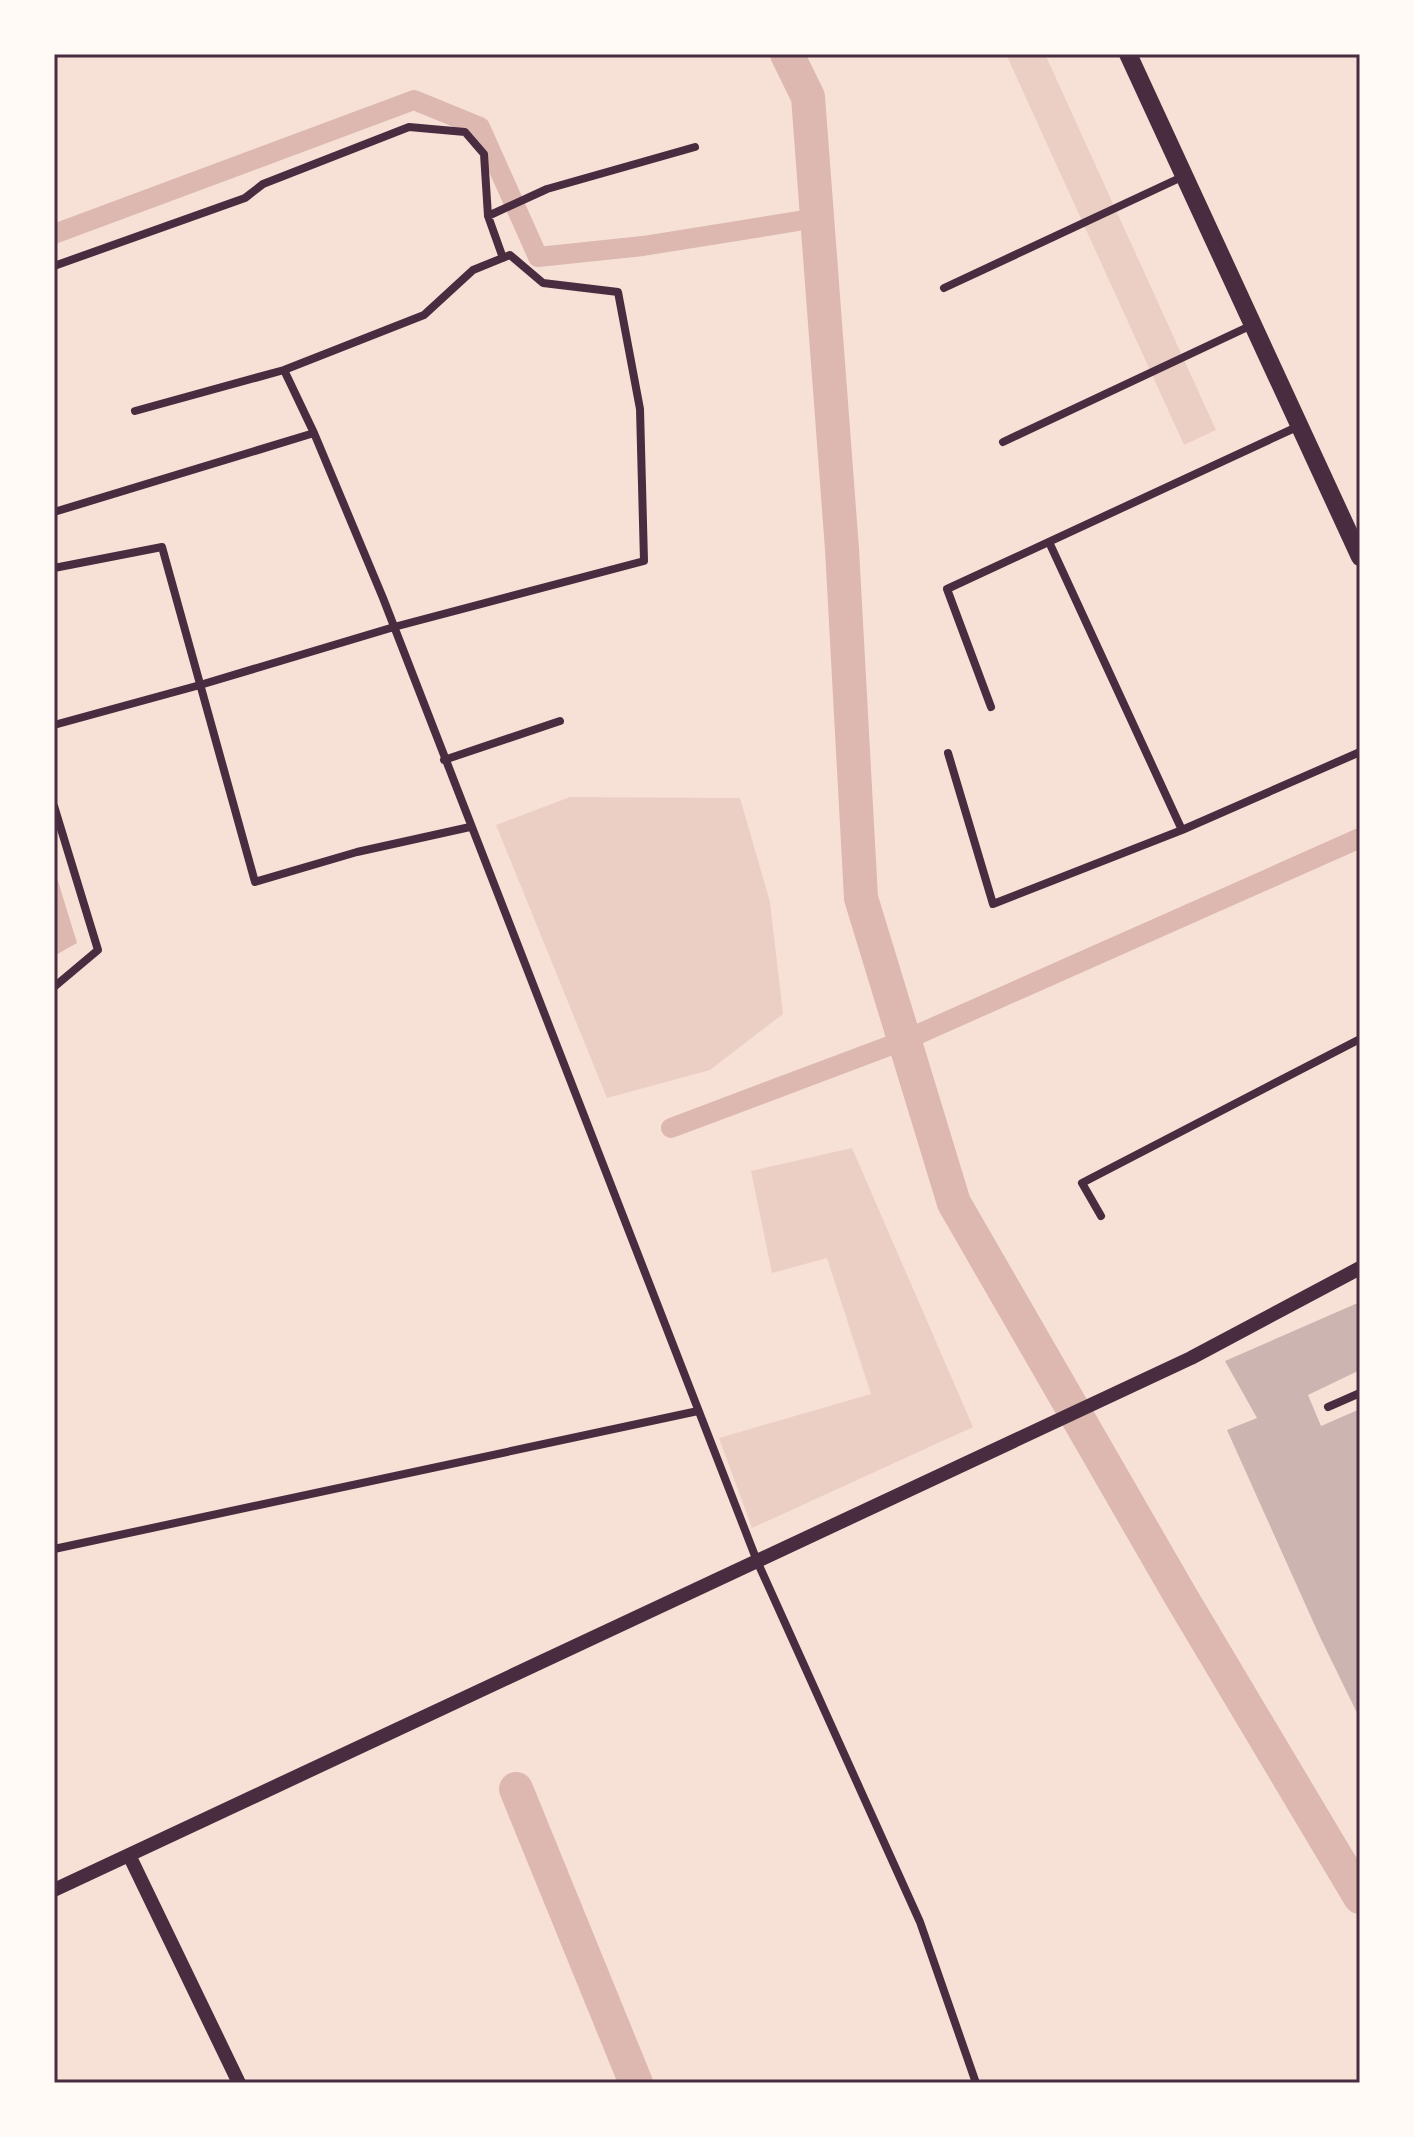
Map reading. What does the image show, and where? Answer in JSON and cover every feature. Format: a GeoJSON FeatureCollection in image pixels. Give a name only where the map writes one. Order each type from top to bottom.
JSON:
{"type":"FeatureCollection","features":[{"type":"Feature","properties":{"kind":"main road"},"geometry":{"type":"LineString","coordinates":[[1128,54],[1300,426],[1356,536],[1360,557]]}},
{"type":"Feature","properties":{"kind":"street"},"geometry":{"type":"LineString","coordinates":[[54,266],[245,198],[263,184],[409,127],[465,132],[484,154],[488,216],[503,258]]}},
{"type":"Feature","properties":{"kind":"street"},"geometry":{"type":"LineString","coordinates":[[488,216],[547,189],[695,147]]}},
{"type":"Feature","properties":{"kind":"street"},"geometry":{"type":"LineString","coordinates":[[944,288],[1185,176]]}},
{"type":"Feature","properties":{"kind":"street"},"geometry":{"type":"LineString","coordinates":[[54,725],[394,627],[644,561],[640,409],[618,292],[543,283],[510,255],[473,270],[424,315],[284,370],[135,411]]}},
{"type":"Feature","properties":{"kind":"street"},"geometry":{"type":"LineString","coordinates":[[1003,442],[1253,325]]}},
{"type":"Feature","properties":{"kind":"street"},"geometry":{"type":"LineString","coordinates":[[284,370],[314,433],[394,627],[757,1561],[920,1922],[976,2083]]}},
{"type":"Feature","properties":{"kind":"street"},"geometry":{"type":"LineString","coordinates":[[991,707],[947,589],[1300,426]]}},
{"type":"Feature","properties":{"kind":"street"},"geometry":{"type":"LineString","coordinates":[[54,512],[314,433]]}},
{"type":"Feature","properties":{"kind":"street"},"geometry":{"type":"LineString","coordinates":[[1049,542],[1182,830]]}},
{"type":"Feature","properties":{"kind":"street"},"geometry":{"type":"LineString","coordinates":[[54,568],[162,547],[255,882],[357,852],[470,827]]}},
{"type":"Feature","properties":{"kind":"street"},"geometry":{"type":"LineString","coordinates":[[444,760],[560,721]]}},
{"type":"Feature","properties":{"kind":"street"},"geometry":{"type":"LineString","coordinates":[[948,753],[993,904],[1182,830],[1360,752]]}},
{"type":"Feature","properties":{"kind":"street"},"geometry":{"type":"LineString","coordinates":[[54,806],[98,950],[54,987]]}},
{"type":"Feature","properties":{"kind":"street"},"geometry":{"type":"LineString","coordinates":[[1101,1216],[1082,1183],[1358,1040],[1360,1051]]}},
{"type":"Feature","properties":{"kind":"street"},"geometry":{"type":"LineString","coordinates":[[54,1890],[1191,1358],[1360,1268]]}},
{"type":"Feature","properties":{"kind":"street"},"geometry":{"type":"LineString","coordinates":[[1328,1407],[1360,1393]]}},
{"type":"Feature","properties":{"kind":"street"},"geometry":{"type":"LineString","coordinates":[[54,1549],[698,1411]]}},
{"type":"Feature","properties":{"kind":"street"},"geometry":{"type":"LineString","coordinates":[[129,1855],[239,2083]]}},
{"type":"Feature","properties":{"kind":"shaded area"},"geometry":{"type":"Polygon","coordinates":[[[1006,54],[1045,54],[1216,430],[1184,445],[1006,54]]]}},
{"type":"Feature","properties":{"kind":"shaded area"},"geometry":{"type":"Polygon","coordinates":[[[570,797],[740,798],[770,902],[783,1014],[710,1070],[607,1098],[496,825],[570,797]]]}},
{"type":"Feature","properties":{"kind":"shaded area"},"geometry":{"type":"Polygon","coordinates":[[[54,868],[77,943],[54,956],[54,868]]]}},
{"type":"Feature","properties":{"kind":"shaded area"},"geometry":{"type":"Polygon","coordinates":[[[852,1148],[973,1427],[752,1528],[719,1438],[871,1394],[827,1258],[772,1273],[751,1171],[852,1148]]]}},
{"type":"Feature","properties":{"kind":"building"},"geometry":{"type":"Polygon","coordinates":[[[1360,1302],[1360,1370],[1308,1395],[1321,1426],[1360,1409],[1360,1719],[1227,1430],[1257,1418],[1225,1361],[1360,1302]]]}},
{"type":"Feature","properties":{"kind":"waterway"},"geometry":{"type":"LineString","coordinates":[[787,54],[808,97],[842,549],[861,898],[954,1203],[1180,1595],[1360,1897]]}},
{"type":"Feature","properties":{"kind":"waterway"},"geometry":{"type":"LineString","coordinates":[[54,234],[414,100],[480,127],[538,257],[643,246],[817,218]]}},
{"type":"Feature","properties":{"kind":"waterway"},"geometry":{"type":"LineString","coordinates":[[671,1128],[905,1040],[1360,838]]}},
{"type":"Feature","properties":{"kind":"waterway"},"geometry":{"type":"LineString","coordinates":[[516,1789],[636,2083]]}}]}
